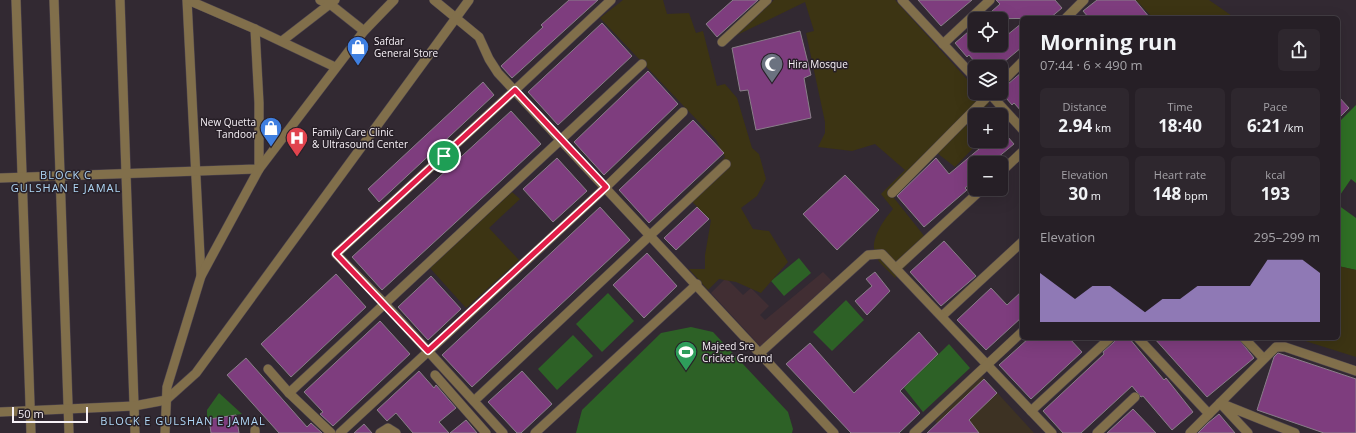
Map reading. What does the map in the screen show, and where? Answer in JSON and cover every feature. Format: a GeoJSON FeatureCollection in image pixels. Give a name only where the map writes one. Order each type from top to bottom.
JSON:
{"type":"FeatureCollection","features":[{"type":"Feature","properties":{"kind":"street"},"geometry":{"type":"LineString","coordinates":[[16,0],[31,433]]}},
{"type":"Feature","properties":{"kind":"street"},"geometry":{"type":"LineString","coordinates":[[54,0],[69,433]]}},
{"type":"Feature","properties":{"kind":"street"},"geometry":{"type":"LineString","coordinates":[[120,0],[135,433]]}},
{"type":"Feature","properties":{"kind":"street"},"geometry":{"type":"LineString","coordinates":[[201,276],[188,0],[282,41],[335,67]]}},
{"type":"Feature","properties":{"kind":"street"},"geometry":{"type":"LineString","coordinates":[[320,0],[332,2],[364,31]]}},
{"type":"Feature","properties":{"kind":"street"},"geometry":{"type":"LineString","coordinates":[[165,433],[167,387],[201,276],[259,169],[335,67],[364,31],[394,0]]}},
{"type":"Feature","properties":{"kind":"street"},"geometry":{"type":"LineString","coordinates":[[434,0],[457,17],[479,37],[489,59],[498,73],[697,284],[834,433]]}},
{"type":"Feature","properties":{"kind":"street"},"geometry":{"type":"LineString","coordinates":[[0,412],[134,406],[166,400],[196,374],[469,0]]}},
{"type":"Feature","properties":{"kind":"street"},"geometry":{"type":"LineString","coordinates":[[503,433],[384,303],[336,254],[515,90],[610,0]]}},
{"type":"Feature","properties":{"kind":"street"},"geometry":{"type":"LineString","coordinates":[[722,42],[767,0]]}},
{"type":"Feature","properties":{"kind":"street"},"geometry":{"type":"LineString","coordinates":[[902,0],[968,71]]}},
{"type":"Feature","properties":{"kind":"street"},"geometry":{"type":"LineString","coordinates":[[943,44],[990,0]]}},
{"type":"Feature","properties":{"kind":"street"},"geometry":{"type":"LineString","coordinates":[[1068,16],[1084,0]]}},
{"type":"Feature","properties":{"kind":"street"},"geometry":{"type":"LineString","coordinates":[[282,41],[332,2]]}},
{"type":"Feature","properties":{"kind":"street"},"geometry":{"type":"LineString","coordinates":[[255,29],[259,103],[259,169]]}},
{"type":"Feature","properties":{"kind":"street"},"geometry":{"type":"LineString","coordinates":[[289,393],[560,138],[642,64]]}},
{"type":"Feature","properties":{"kind":"street"},"geometry":{"type":"LineString","coordinates":[[1008,76],[1020,64]]}},
{"type":"Feature","properties":{"kind":"street"},"geometry":{"type":"LineString","coordinates":[[892,194],[983,100]]}},
{"type":"Feature","properties":{"kind":"street"},"geometry":{"type":"LineString","coordinates":[[996,100],[1020,127]]}},
{"type":"Feature","properties":{"kind":"street"},"geometry":{"type":"LineString","coordinates":[[340,433],[606,187],[683,112]]}},
{"type":"Feature","properties":{"kind":"street"},"geometry":{"type":"LineString","coordinates":[[1008,165],[1020,154]]}},
{"type":"Feature","properties":{"kind":"street"},"geometry":{"type":"LineString","coordinates":[[474,401],[652,236],[726,164]]}},
{"type":"Feature","properties":{"kind":"street"},"geometry":{"type":"LineString","coordinates":[[0,178],[259,169]]}},
{"type":"Feature","properties":{"kind":"street"},"geometry":{"type":"LineString","coordinates":[[896,268],[974,196]]}},
{"type":"Feature","properties":{"kind":"street"},"geometry":{"type":"LineString","coordinates":[[942,316],[1020,244]]}},
{"type":"Feature","properties":{"kind":"street"},"geometry":{"type":"LineString","coordinates":[[760,353],[868,255],[882,254],[1052,433]]}},
{"type":"Feature","properties":{"kind":"street"},"geometry":{"type":"LineString","coordinates":[[535,433],[697,284]]}},
{"type":"Feature","properties":{"kind":"street"},"geometry":{"type":"LineString","coordinates":[[914,433],[1020,334]]}},
{"type":"Feature","properties":{"kind":"street"},"geometry":{"type":"LineString","coordinates":[[1031,411],[1108,340]]}},
{"type":"Feature","properties":{"kind":"street"},"geometry":{"type":"LineString","coordinates":[[1140,340],[1209,414]]}},
{"type":"Feature","properties":{"kind":"street"},"geometry":{"type":"LineString","coordinates":[[1246,340],[1263,358]]}},
{"type":"Feature","properties":{"kind":"street"},"geometry":{"type":"LineString","coordinates":[[1190,433],[1263,358],[1276,347],[1285,347],[1356,371]]}},
{"type":"Feature","properties":{"kind":"street"},"geometry":{"type":"LineString","coordinates":[[268,369],[289,393],[331,433]]}},
{"type":"Feature","properties":{"kind":"street"},"geometry":{"type":"LineString","coordinates":[[435,375],[486,433]]}},
{"type":"Feature","properties":{"kind":"street"},"geometry":{"type":"LineString","coordinates":[[1097,433],[1135,397]]}},
{"type":"Feature","properties":{"kind":"street"},"geometry":{"type":"LineString","coordinates":[[1220,403],[1248,433]]}},
{"type":"Feature","properties":{"kind":"street"},"geometry":{"type":"LineString","coordinates":[[1220,403],[1295,433]]}},
{"type":"Feature","properties":{"kind":"street"},"geometry":{"type":"LineString","coordinates":[[380,433],[388,428],[396,433]]}},
{"type":"Feature","properties":{"kind":"shaded area"},"geometry":{"type":"Polygon","coordinates":[[[823,272],[832,281],[761,347],[711,293],[726,278],[743,295],[751,288],[769,306],[760,315],[765,320],[823,272]]]}},
{"type":"Feature","properties":{"kind":"shaded area"},"geometry":{"type":"Polygon","coordinates":[[[981,375],[1034,433],[947,433],[935,421],[981,375]]]}},
{"type":"Feature","properties":{"kind":"green space"},"geometry":{"type":"Polygon","coordinates":[[[1356,105],[1356,183],[1351,179],[1340,195],[1340,121],[1356,105]]]}},
{"type":"Feature","properties":{"kind":"green space"},"geometry":{"type":"Polygon","coordinates":[[[1340,206],[1356,218],[1356,270],[1340,266],[1340,206]]]}},
{"type":"Feature","properties":{"kind":"green space"},"geometry":{"type":"Polygon","coordinates":[[[799,258],[811,273],[784,296],[771,281],[799,258]]]}},
{"type":"Feature","properties":{"kind":"green space"},"geometry":{"type":"Polygon","coordinates":[[[608,293],[634,321],[602,352],[576,324],[608,293]]]}},
{"type":"Feature","properties":{"kind":"green space"},"geometry":{"type":"Polygon","coordinates":[[[846,300],[864,320],[832,351],[813,332],[846,300]]]}},
{"type":"Feature","properties":{"kind":"green space","name":"Majeed Sre Cricket Ground"},"geometry":{"type":"Polygon","coordinates":[[[691,327],[713,332],[788,412],[793,429],[792,433],[576,433],[582,410],[661,333],[691,327]]]}},
{"type":"Feature","properties":{"kind":"green space"},"geometry":{"type":"Polygon","coordinates":[[[573,335],[593,356],[557,390],[538,369],[573,335]]]}},
{"type":"Feature","properties":{"kind":"green space"},"geometry":{"type":"Polygon","coordinates":[[[949,344],[970,368],[923,412],[904,388],[949,344]]]}},
{"type":"Feature","properties":{"kind":"green space"},"geometry":{"type":"Polygon","coordinates":[[[219,393],[242,414],[207,419],[207,410],[219,393]]]}},
{"type":"Feature","properties":{"kind":"sand"},"geometry":{"type":"Polygon","coordinates":[[[623,0],[663,0],[667,14],[689,13],[696,33],[703,31],[717,86],[725,84],[737,98],[752,148],[759,154],[766,179],[757,196],[741,208],[753,229],[769,231],[788,262],[761,293],[736,282],[719,279],[708,290],[689,269],[705,269],[705,255],[711,220],[685,195],[725,157],[716,140],[600,18],[623,0]]]}},
{"type":"Feature","properties":{"kind":"sand"},"geometry":{"type":"Polygon","coordinates":[[[774,0],[895,0],[968,80],[968,100],[985,100],[989,104],[984,108],[968,108],[968,121],[965,123],[968,128],[968,148],[973,148],[955,167],[937,153],[894,198],[929,242],[895,278],[878,260],[874,247],[877,233],[893,209],[881,194],[905,170],[875,144],[852,151],[818,147],[825,133],[825,122],[806,33],[814,31],[805,2],[735,36],[774,0]]]}},
{"type":"Feature","properties":{"kind":"sand"},"geometry":{"type":"Polygon","coordinates":[[[1136,0],[1209,0],[1232,16],[1151,16],[1136,0]]]}},
{"type":"Feature","properties":{"kind":"sand"},"geometry":{"type":"Polygon","coordinates":[[[512,192],[520,199],[489,228],[519,260],[466,308],[430,268],[512,192]]]}},
{"type":"Feature","properties":{"kind":"sand"},"geometry":{"type":"Polygon","coordinates":[[[1340,266],[1356,270],[1356,357],[1302,340],[1340,340],[1340,266]]]}},
{"type":"Feature","properties":{"kind":"building"},"geometry":{"type":"Polygon","coordinates":[[[569,0],[598,0],[512,78],[501,66],[543,27],[541,25],[569,0]]]}},
{"type":"Feature","properties":{"kind":"building"},"geometry":{"type":"Polygon","coordinates":[[[733,0],[758,0],[717,37],[706,24],[733,0]]]}},
{"type":"Feature","properties":{"kind":"building"},"geometry":{"type":"Polygon","coordinates":[[[918,0],[972,0],[941,26],[918,0]]]}},
{"type":"Feature","properties":{"kind":"building"},"geometry":{"type":"Polygon","coordinates":[[[996,0],[1055,0],[1062,8],[1052,16],[1020,16],[1020,18],[1008,19],[1008,12],[991,12],[1000,4],[996,0]]]}},
{"type":"Feature","properties":{"kind":"building"},"geometry":{"type":"Polygon","coordinates":[[[1097,0],[1135,0],[1148,16],[1087,16],[1083,11],[1097,0]]]}},
{"type":"Feature","properties":{"kind":"building"},"geometry":{"type":"Polygon","coordinates":[[[602,23],[632,56],[558,125],[528,92],[602,23]]]}},
{"type":"Feature","properties":{"kind":"building"},"geometry":{"type":"Polygon","coordinates":[[[1020,25],[1020,49],[1006,60],[973,60],[969,55],[967,57],[955,43],[968,32],[968,52],[1008,52],[1008,34],[1020,25]]]}},
{"type":"Feature","properties":{"kind":"building","name":"Hira Mosque"},"geometry":{"type":"Polygon","coordinates":[[[800,31],[811,75],[804,78],[811,118],[756,130],[748,90],[740,91],[732,48],[800,31]]]}},
{"type":"Feature","properties":{"kind":"building"},"geometry":{"type":"Polygon","coordinates":[[[648,71],[678,104],[604,175],[574,142],[648,71]]]}},
{"type":"Feature","properties":{"kind":"building"},"geometry":{"type":"Polygon","coordinates":[[[1020,74],[1020,110],[1014,103],[1012,105],[1008,100],[1008,84],[1020,74]]]}},
{"type":"Feature","properties":{"kind":"building"},"geometry":{"type":"Polygon","coordinates":[[[483,82],[494,95],[379,202],[368,189],[483,82]]]}},
{"type":"Feature","properties":{"kind":"building"},"geometry":{"type":"Polygon","coordinates":[[[1340,98],[1349,108],[1340,117],[1340,98]]]}},
{"type":"Feature","properties":{"kind":"building"},"geometry":{"type":"Polygon","coordinates":[[[511,111],[541,144],[382,290],[352,257],[511,111]]]}},
{"type":"Feature","properties":{"kind":"building"},"geometry":{"type":"Polygon","coordinates":[[[693,120],[724,153],[649,223],[619,190],[693,120]]]}},
{"type":"Feature","properties":{"kind":"building"},"geometry":{"type":"Polygon","coordinates":[[[1008,137],[1014,144],[999,156],[971,156],[980,148],[1008,148],[1008,137]]]}},
{"type":"Feature","properties":{"kind":"building"},"geometry":{"type":"Polygon","coordinates":[[[557,158],[587,191],[553,222],[523,189],[557,158]]]}},
{"type":"Feature","properties":{"kind":"building"},"geometry":{"type":"Polygon","coordinates":[[[936,158],[949,174],[968,158],[968,186],[965,188],[967,190],[924,227],[897,196],[936,158]]]}},
{"type":"Feature","properties":{"kind":"building"},"geometry":{"type":"Polygon","coordinates":[[[845,175],[879,210],[837,250],[803,214],[845,175]]]}},
{"type":"Feature","properties":{"kind":"building"},"geometry":{"type":"Polygon","coordinates":[[[600,207],[630,240],[472,387],[442,355],[600,207]]]}},
{"type":"Feature","properties":{"kind":"building"},"geometry":{"type":"Polygon","coordinates":[[[697,207],[709,219],[676,250],[664,238],[697,207]]]}},
{"type":"Feature","properties":{"kind":"building"},"geometry":{"type":"Polygon","coordinates":[[[944,241],[976,276],[941,306],[910,272],[944,241]]]}},
{"type":"Feature","properties":{"kind":"building"},"geometry":{"type":"Polygon","coordinates":[[[647,253],[677,286],[644,318],[613,285],[647,253]]]}},
{"type":"Feature","properties":{"kind":"building"},"geometry":{"type":"Polygon","coordinates":[[[875,272],[890,291],[867,315],[855,301],[872,286],[866,279],[875,272]]]}},
{"type":"Feature","properties":{"kind":"building"},"geometry":{"type":"Polygon","coordinates":[[[336,274],[366,307],[291,377],[261,344],[336,274]]]}},
{"type":"Feature","properties":{"kind":"building"},"geometry":{"type":"Polygon","coordinates":[[[431,276],[461,309],[428,340],[398,307],[431,276]]]}},
{"type":"Feature","properties":{"kind":"building"},"geometry":{"type":"Polygon","coordinates":[[[991,288],[1007,305],[1020,293],[1020,319],[986,350],[957,320],[991,288]]]}},
{"type":"Feature","properties":{"kind":"building"},"geometry":{"type":"Polygon","coordinates":[[[380,321],[410,354],[333,426],[320,414],[323,412],[304,392],[380,321]]]}},
{"type":"Feature","properties":{"kind":"building"},"geometry":{"type":"Polygon","coordinates":[[[919,332],[938,354],[900,391],[920,413],[899,433],[851,433],[786,364],[810,343],[854,393],[919,332]]]}},
{"type":"Feature","properties":{"kind":"building"},"geometry":{"type":"Polygon","coordinates":[[[1027,340],[1071,340],[1082,352],[1031,399],[999,365],[1027,340]]]}},
{"type":"Feature","properties":{"kind":"building"},"geometry":{"type":"Polygon","coordinates":[[[1115,340],[1131,340],[1164,380],[1166,378],[1193,412],[1172,430],[1143,396],[1141,397],[1132,386],[1081,433],[1063,433],[1043,411],[1104,354],[1103,352],[1115,340]]]}},
{"type":"Feature","properties":{"kind":"building"},"geometry":{"type":"Polygon","coordinates":[[[1156,340],[1240,340],[1254,358],[1207,397],[1156,340]]]}},
{"type":"Feature","properties":{"kind":"building"},"geometry":{"type":"Polygon","coordinates":[[[1278,353],[1356,379],[1356,433],[1324,433],[1257,410],[1274,357],[1278,353]]]}},
{"type":"Feature","properties":{"kind":"building"},"geometry":{"type":"Polygon","coordinates":[[[246,358],[307,427],[311,423],[322,433],[279,433],[227,375],[246,358]]]}},
{"type":"Feature","properties":{"kind":"building"},"geometry":{"type":"Polygon","coordinates":[[[419,371],[434,388],[436,385],[456,408],[439,422],[449,433],[413,433],[396,413],[387,421],[377,410],[419,371]]]}},
{"type":"Feature","properties":{"kind":"building"},"geometry":{"type":"Polygon","coordinates":[[[522,371],[552,404],[521,433],[517,433],[488,402],[522,371]]]}},
{"type":"Feature","properties":{"kind":"building"},"geometry":{"type":"Polygon","coordinates":[[[984,379],[997,393],[969,420],[979,433],[927,433],[984,379]]]}},
{"type":"Feature","properties":{"kind":"building"},"geometry":{"type":"Polygon","coordinates":[[[1133,409],[1156,433],[1107,433],[1133,409]]]}},
{"type":"Feature","properties":{"kind":"building"},"geometry":{"type":"Polygon","coordinates":[[[1219,414],[1235,433],[1198,433],[1208,423],[1219,414]]]}},
{"type":"Feature","properties":{"kind":"building"},"geometry":{"type":"Polygon","coordinates":[[[236,415],[239,433],[211,433],[209,419],[236,415]]]}},
{"type":"Feature","properties":{"kind":"building"},"geometry":{"type":"Polygon","coordinates":[[[466,420],[477,433],[450,433],[466,420]]]}},
{"type":"Feature","properties":{"kind":"building"},"geometry":{"type":"Polygon","coordinates":[[[364,424],[372,433],[354,433],[364,424]]]}},
{"type":"Feature","properties":{"kind":"place","name":"Safdar General Store"},"geometry":{"type":"Point","coordinates":[358,66]}},
{"type":"Feature","properties":{"kind":"place","name":"Hira Mosque"},"geometry":{"type":"Point","coordinates":[772,84]}},
{"type":"Feature","properties":{"kind":"place","name":"New Quetta Tandoor"},"geometry":{"type":"Point","coordinates":[271,148]}},
{"type":"Feature","properties":{"kind":"place","name":"Family Care Clinic & Ultrasound Center"},"geometry":{"type":"Point","coordinates":[297,158]}},
{"type":"Feature","properties":{"kind":"place","name":"Majeed Sre Cricket Ground"},"geometry":{"type":"Point","coordinates":[686,372]}},
{"type":"Feature","properties":{"kind":"district","name":"BLOCK C GULSHAN E JAMAL"},"geometry":{"type":"Point","coordinates":[66,181]}},
{"type":"Feature","properties":{"kind":"district","name":"BLOCK E GULSHAN E JAMAL"},"geometry":{"type":"Point","coordinates":[183,421]}},
{"type":"Feature","properties":{"kind":"route"},"geometry":{"type":"LineString","coordinates":[[515,90],[606,187],[428,351],[336,254],[444,156],[515,90]]}}]}
